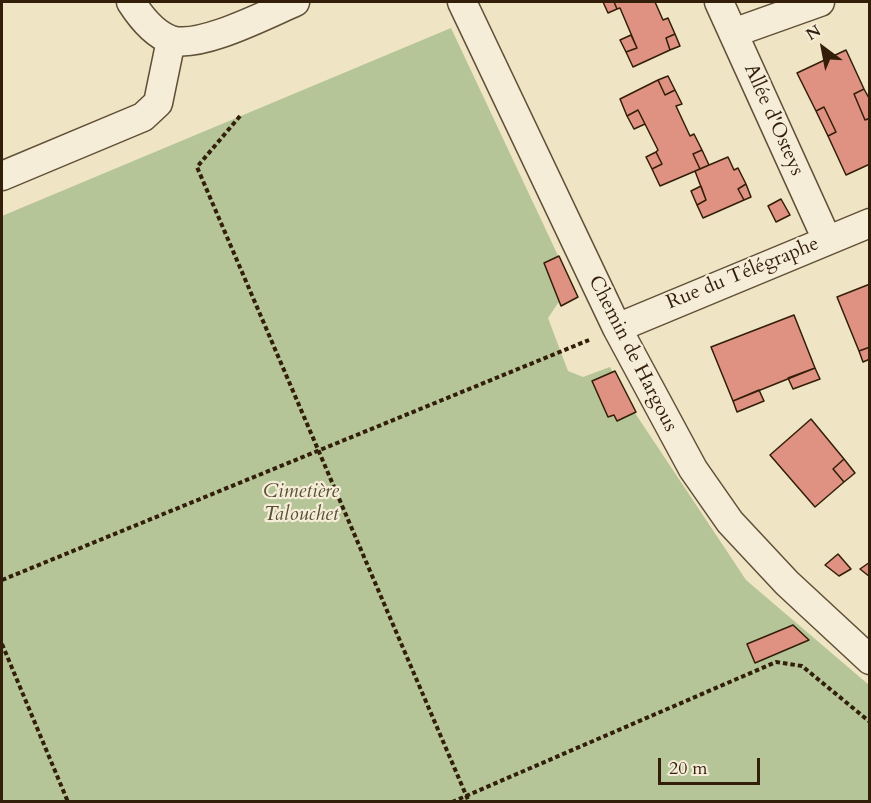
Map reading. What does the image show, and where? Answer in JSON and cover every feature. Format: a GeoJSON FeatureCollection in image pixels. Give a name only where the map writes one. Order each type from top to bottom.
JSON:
{"type":"FeatureCollection","features":[{"type":"Feature","properties":{"kind":"street"},"geometry":{"type":"LineString","coordinates":[[131,2],[152,27],[171,40],[193,40],[229,31],[295,2]]}},
{"type":"Feature","properties":{"kind":"street","name":"Chemin de Hargous"},"geometry":{"type":"LineString","coordinates":[[462,2],[617,328],[693,469],[730,522],[787,583],[870,660]]}},
{"type":"Feature","properties":{"kind":"street","name":"Allée d'Osteys"},"geometry":{"type":"LineString","coordinates":[[719,2],[827,240]]}},
{"type":"Feature","properties":{"kind":"street"},"geometry":{"type":"LineString","coordinates":[[733,33],[820,2]]}},
{"type":"Feature","properties":{"kind":"street"},"geometry":{"type":"LineString","coordinates":[[2,176],[143,117],[158,103],[171,40]]}},
{"type":"Feature","properties":{"kind":"street","name":"Rue du Télégraphe"},"geometry":{"type":"LineString","coordinates":[[617,328],[870,223]]}},
{"type":"Feature","properties":{"kind":"path"},"geometry":{"type":"LineString","coordinates":[[240,116],[197,167],[469,801]]}},
{"type":"Feature","properties":{"kind":"path"},"geometry":{"type":"LineString","coordinates":[[2,580],[617,328]]}},
{"type":"Feature","properties":{"kind":"path"},"geometry":{"type":"LineString","coordinates":[[2,644],[68,801]]}},
{"type":"Feature","properties":{"kind":"path"},"geometry":{"type":"LineString","coordinates":[[452,801],[776,662],[802,666],[870,722]]}},
{"type":"Feature","properties":{"kind":"green space","name":"Cimetière Talouchet"},"geometry":{"type":"Polygon","coordinates":[[[451,28],[577,296],[558,303],[548,318],[568,371],[583,377],[610,367],[635,413],[746,580],[869,685],[869,801],[2,802],[2,216],[451,28]]]}},
{"type":"Feature","properties":{"kind":"building"},"geometry":{"type":"Polygon","coordinates":[[[603,2],[614,2],[617,9],[608,13],[603,2]]]}},
{"type":"Feature","properties":{"kind":"building"},"geometry":{"type":"Polygon","coordinates":[[[614,2],[655,2],[663,20],[668,18],[675,34],[666,38],[670,50],[633,67],[626,52],[637,48],[620,8],[617,9],[614,2]]]}},
{"type":"Feature","properties":{"kind":"building"},"geometry":{"type":"Polygon","coordinates":[[[675,34],[680,46],[670,50],[666,38],[675,34]]]}},
{"type":"Feature","properties":{"kind":"building"},"geometry":{"type":"Polygon","coordinates":[[[631,35],[637,48],[626,52],[620,40],[631,35]]]}},
{"type":"Feature","properties":{"kind":"building"},"geometry":{"type":"Polygon","coordinates":[[[846,50],[864,89],[854,94],[865,120],[870,118],[870,164],[846,175],[828,136],[836,132],[824,107],[816,111],[797,73],[846,50]]]}},
{"type":"Feature","properties":{"kind":"building"},"geometry":{"type":"Polygon","coordinates":[[[668,76],[675,90],[665,95],[658,80],[668,76]]]}},
{"type":"Feature","properties":{"kind":"building"},"geometry":{"type":"Polygon","coordinates":[[[658,80],[665,95],[675,90],[682,104],[676,106],[690,136],[694,134],[702,150],[693,154],[700,169],[660,186],[652,169],[662,164],[656,152],[658,150],[638,110],[627,116],[620,99],[658,80]]]}},
{"type":"Feature","properties":{"kind":"building"},"geometry":{"type":"Polygon","coordinates":[[[864,89],[870,100],[870,118],[865,120],[854,94],[864,89]]]}},
{"type":"Feature","properties":{"kind":"building"},"geometry":{"type":"Polygon","coordinates":[[[824,107],[836,132],[828,136],[816,111],[824,107]]]}},
{"type":"Feature","properties":{"kind":"building"},"geometry":{"type":"Polygon","coordinates":[[[638,110],[645,124],[634,129],[627,116],[638,110]]]}},
{"type":"Feature","properties":{"kind":"building"},"geometry":{"type":"Polygon","coordinates":[[[702,150],[709,165],[700,169],[693,154],[702,150]]]}},
{"type":"Feature","properties":{"kind":"building"},"geometry":{"type":"Polygon","coordinates":[[[656,152],[662,164],[652,169],[646,157],[656,152]]]}},
{"type":"Feature","properties":{"kind":"building"},"geometry":{"type":"Polygon","coordinates":[[[728,157],[734,170],[738,168],[746,184],[738,189],[744,200],[703,218],[697,205],[706,200],[695,171],[728,157]]]}},
{"type":"Feature","properties":{"kind":"building"},"geometry":{"type":"Polygon","coordinates":[[[746,184],[751,197],[744,200],[738,189],[746,184]]]}},
{"type":"Feature","properties":{"kind":"building"},"geometry":{"type":"Polygon","coordinates":[[[701,186],[706,200],[697,205],[691,191],[701,186]]]}},
{"type":"Feature","properties":{"kind":"building"},"geometry":{"type":"Polygon","coordinates":[[[781,199],[790,215],[776,222],[768,206],[781,199]]]}},
{"type":"Feature","properties":{"kind":"building"},"geometry":{"type":"Polygon","coordinates":[[[559,256],[578,297],[561,306],[544,263],[559,256]]]}},
{"type":"Feature","properties":{"kind":"building"},"geometry":{"type":"Polygon","coordinates":[[[870,284],[870,347],[859,351],[837,297],[870,284]]]}},
{"type":"Feature","properties":{"kind":"building"},"geometry":{"type":"Polygon","coordinates":[[[794,315],[815,368],[733,401],[711,347],[794,315]]]}},
{"type":"Feature","properties":{"kind":"building"},"geometry":{"type":"Polygon","coordinates":[[[870,347],[870,359],[863,362],[859,351],[870,347]]]}},
{"type":"Feature","properties":{"kind":"building"},"geometry":{"type":"Polygon","coordinates":[[[815,368],[820,379],[793,389],[788,378],[815,368]]]}},
{"type":"Feature","properties":{"kind":"building"},"geometry":{"type":"Polygon","coordinates":[[[615,371],[636,412],[617,421],[614,415],[608,417],[592,381],[615,371]]]}},
{"type":"Feature","properties":{"kind":"building"},"geometry":{"type":"Polygon","coordinates":[[[759,390],[764,401],[737,412],[733,401],[759,390]]]}},
{"type":"Feature","properties":{"kind":"building"},"geometry":{"type":"Polygon","coordinates":[[[811,419],[844,459],[833,469],[844,482],[815,507],[770,455],[811,419]]]}},
{"type":"Feature","properties":{"kind":"building"},"geometry":{"type":"Polygon","coordinates":[[[844,459],[855,473],[844,482],[833,469],[844,459]]]}},
{"type":"Feature","properties":{"kind":"building"},"geometry":{"type":"Polygon","coordinates":[[[838,554],[851,569],[839,576],[825,565],[838,554]]]}},
{"type":"Feature","properties":{"kind":"building"},"geometry":{"type":"Polygon","coordinates":[[[870,562],[870,577],[860,569],[870,562]]]}},
{"type":"Feature","properties":{"kind":"building"},"geometry":{"type":"Polygon","coordinates":[[[793,625],[809,640],[755,663],[747,644],[793,625]]]}}]}
